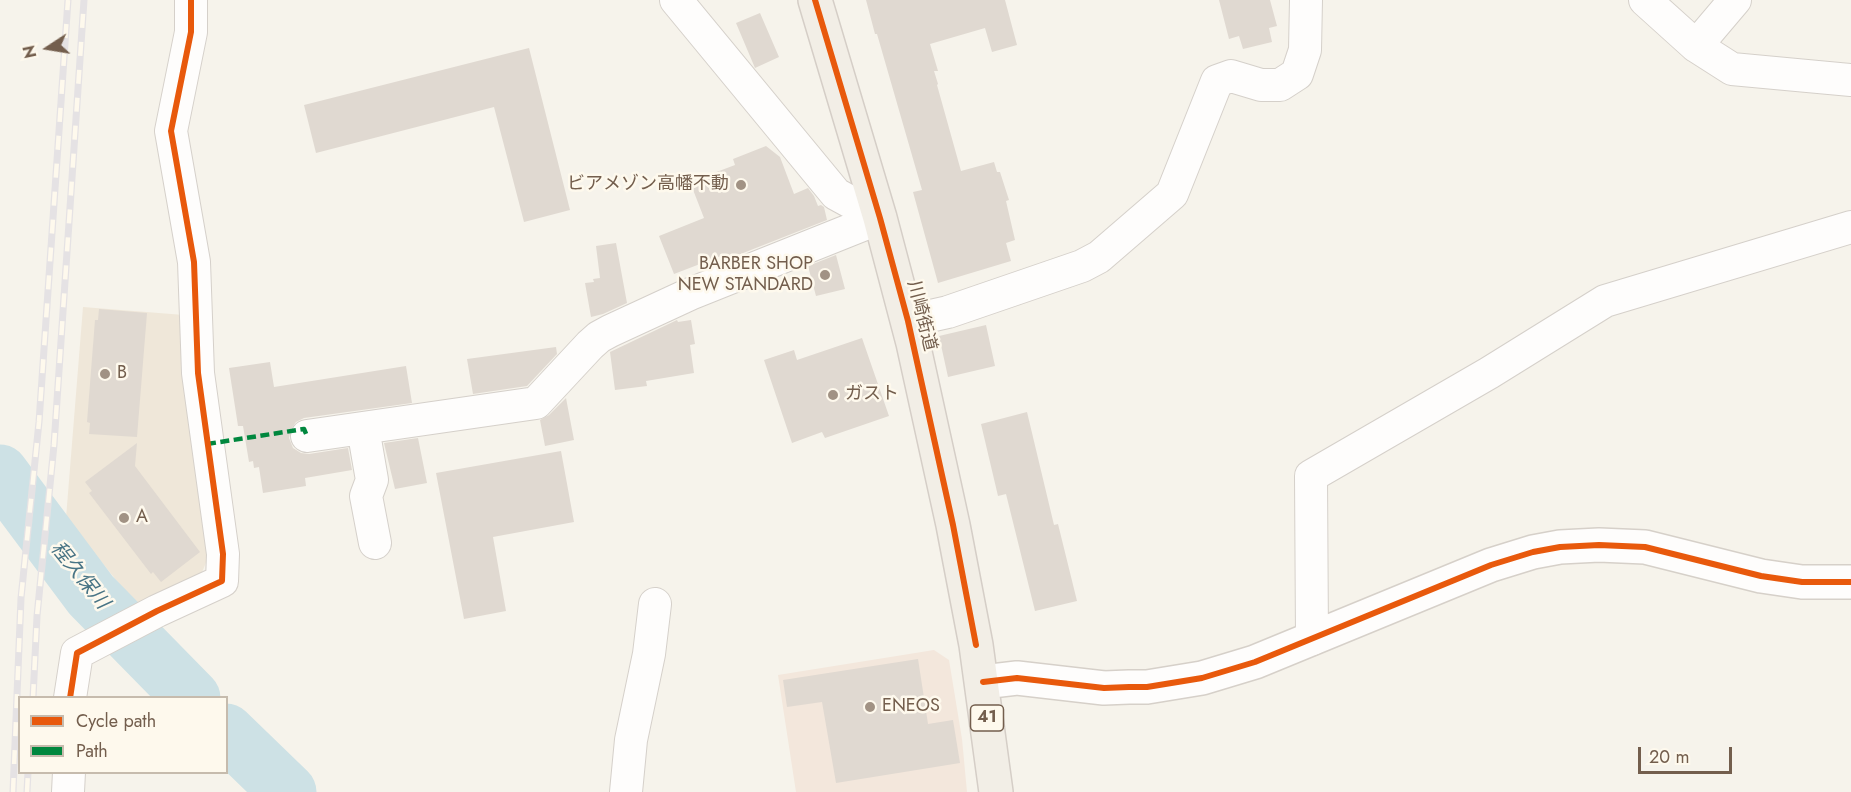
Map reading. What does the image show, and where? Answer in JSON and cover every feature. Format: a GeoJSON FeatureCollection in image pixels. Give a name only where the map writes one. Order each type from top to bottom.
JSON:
{"type":"FeatureCollection","features":[{"type":"Feature","properties":{"kind":"main road","name":"川崎街道"},"geometry":{"type":"LineString","coordinates":[[816,0],[908,321],[953,525],[983,682],[996,792]]}},
{"type":"Feature","properties":{"kind":"street"},"geometry":{"type":"LineString","coordinates":[[70,696],[77,653],[222,581],[223,554],[198,373],[194,262],[171,131],[191,32],[191,0]]}},
{"type":"Feature","properties":{"kind":"street"},"geometry":{"type":"LineString","coordinates":[[676,0],[836,194],[880,218]]}},
{"type":"Feature","properties":{"kind":"street"},"geometry":{"type":"LineString","coordinates":[[908,321],[959,308],[1082,266],[1099,257],[1172,194],[1217,81],[1231,76],[1261,85],[1280,85],[1297,74],[1305,50],[1306,0]]}},
{"type":"Feature","properties":{"kind":"street"},"geometry":{"type":"LineString","coordinates":[[1645,0],[1696,46],[1732,69],[1851,80]]}},
{"type":"Feature","properties":{"kind":"street"},"geometry":{"type":"LineString","coordinates":[[1696,46],[1735,0]]}},
{"type":"Feature","properties":{"kind":"street"},"geometry":{"type":"LineString","coordinates":[[307,436],[536,403],[590,345],[610,331],[690,294],[880,218]]}},
{"type":"Feature","properties":{"kind":"street"},"geometry":{"type":"LineString","coordinates":[[1312,639],[1311,476],[1489,373],[1605,301],[1851,227]]}},
{"type":"Feature","properties":{"kind":"street"},"geometry":{"type":"LineString","coordinates":[[363,428],[372,480],[366,496],[375,543]]}},
{"type":"Feature","properties":{"kind":"street"},"geometry":{"type":"LineString","coordinates":[[983,682],[1017,678],[1104,687],[1147,687],[1202,678],[1255,662],[1491,565],[1533,552],[1560,547],[1599,545],[1646,548],[1761,576],[1802,582],[1851,582]]}},
{"type":"Feature","properties":{"kind":"street"},"geometry":{"type":"LineString","coordinates":[[626,792],[631,740],[649,654],[655,604]]}},
{"type":"Feature","properties":{"kind":"street"},"geometry":{"type":"LineString","coordinates":[[68,792],[69,774]]}},
{"type":"Feature","properties":{"kind":"shaded area"},"geometry":{"type":"Polygon","coordinates":[[[83,307],[184,315],[209,555],[201,575],[137,606],[66,518],[83,307]]]}},
{"type":"Feature","properties":{"kind":"shaded area","name":"ENEOS"},"geometry":{"type":"Polygon","coordinates":[[[934,650],[949,660],[962,739],[967,792],[796,792],[778,675],[934,650]]]}},
{"type":"Feature","properties":{"kind":"building"},"geometry":{"type":"Polygon","coordinates":[[[866,0],[1005,0],[1017,45],[992,52],[985,28],[930,44],[938,71],[934,71],[937,85],[961,171],[994,162],[997,172],[1000,172],[1009,200],[1006,201],[1015,240],[1006,243],[1011,261],[938,283],[913,192],[922,190],[866,0]]]}},
{"type":"Feature","properties":{"kind":"building"},"geometry":{"type":"Polygon","coordinates":[[[1219,0],[1270,0],[1277,26],[1269,28],[1272,42],[1243,49],[1239,36],[1229,39],[1219,0]]]}},
{"type":"Feature","properties":{"kind":"building"},"geometry":{"type":"Polygon","coordinates":[[[760,13],[779,57],[755,68],[736,23],[760,13]]]}},
{"type":"Feature","properties":{"kind":"building"},"geometry":{"type":"Polygon","coordinates":[[[529,48],[570,210],[524,222],[494,107],[316,153],[304,105],[529,48]]]}},
{"type":"Feature","properties":{"kind":"building"},"geometry":{"type":"Polygon","coordinates":[[[766,146],[780,157],[794,194],[808,188],[818,206],[824,207],[827,220],[728,259],[726,254],[674,274],[659,236],[704,218],[690,182],[735,165],[733,159],[766,146]]]}},
{"type":"Feature","properties":{"kind":"building"},"geometry":{"type":"Polygon","coordinates":[[[616,243],[627,303],[591,317],[585,283],[594,282],[593,279],[600,278],[596,246],[616,243]]]}},
{"type":"Feature","properties":{"kind":"building"},"geometry":{"type":"Polygon","coordinates":[[[836,255],[845,289],[816,296],[808,266],[836,255]]]}},
{"type":"Feature","properties":{"kind":"building","name":"B"},"geometry":{"type":"Polygon","coordinates":[[[99,309],[147,313],[137,437],[89,434],[90,423],[87,422],[95,320],[98,320],[99,309]]]}},
{"type":"Feature","properties":{"kind":"building"},"geometry":{"type":"Polygon","coordinates":[[[677,320],[678,322],[691,320],[695,344],[690,345],[694,373],[646,381],[647,386],[615,390],[610,352],[677,320]]]}},
{"type":"Feature","properties":{"kind":"building"},"geometry":{"type":"Polygon","coordinates":[[[986,325],[995,366],[948,377],[939,336],[986,325]]]}},
{"type":"Feature","properties":{"kind":"building"},"geometry":{"type":"Polygon","coordinates":[[[862,338],[889,416],[825,438],[822,432],[792,443],[764,360],[794,350],[797,360],[862,338]]]}},
{"type":"Feature","properties":{"kind":"building"},"geometry":{"type":"Polygon","coordinates":[[[556,347],[557,354],[527,386],[473,394],[467,359],[556,347]]]}},
{"type":"Feature","properties":{"kind":"building"},"geometry":{"type":"Polygon","coordinates":[[[270,362],[274,387],[406,366],[412,403],[304,418],[296,422],[289,438],[293,448],[301,453],[309,454],[348,448],[352,470],[305,478],[306,486],[263,493],[259,467],[254,468],[253,461],[249,462],[243,426],[238,426],[229,368],[270,362]]]}},
{"type":"Feature","properties":{"kind":"building"},"geometry":{"type":"Polygon","coordinates":[[[566,398],[574,440],[545,446],[540,420],[549,415],[566,398]]]}},
{"type":"Feature","properties":{"kind":"building"},"geometry":{"type":"Polygon","coordinates":[[[1027,412],[1054,525],[1058,524],[1077,601],[1035,611],[1006,494],[998,496],[981,424],[1027,412]]]}},
{"type":"Feature","properties":{"kind":"building"},"geometry":{"type":"Polygon","coordinates":[[[418,438],[427,483],[395,489],[384,443],[418,438]]]}},
{"type":"Feature","properties":{"kind":"building","name":"A"},"geometry":{"type":"Polygon","coordinates":[[[137,443],[135,466],[200,552],[161,582],[153,572],[151,574],[89,493],[92,491],[85,482],[137,443]]]}},
{"type":"Feature","properties":{"kind":"building"},"geometry":{"type":"Polygon","coordinates":[[[561,451],[574,522],[493,537],[506,611],[464,619],[436,473],[561,451]]]}},
{"type":"Feature","properties":{"kind":"building"},"geometry":{"type":"Polygon","coordinates":[[[918,659],[928,724],[953,720],[960,763],[836,783],[822,702],[787,707],[783,680],[918,659]]]}},
{"type":"Feature","properties":{"kind":"waterway","name":"程久保川"},"geometry":{"type":"LineString","coordinates":[[0,473],[91,595],[190,696]]}},
{"type":"Feature","properties":{"kind":"waterway","name":"程久保川"},"geometry":{"type":"LineString","coordinates":[[228,734],[288,792]]}},
{"type":"Feature","properties":{"kind":"railway"},"geometry":{"type":"LineString","coordinates":[[13,792],[21,598],[39,422],[68,0]]}},
{"type":"Feature","properties":{"kind":"railway"},"geometry":{"type":"LineString","coordinates":[[33,696],[37,616],[54,445],[84,0]]}},
{"type":"Feature","properties":{"kind":"railway"},"geometry":{"type":"LineString","coordinates":[[27,792],[28,774]]}},
{"type":"Feature","properties":{"kind":"marked path"},"geometry":{"type":"LineString","coordinates":[[207,444],[304,429],[307,436]]}},
{"type":"Feature","properties":{"kind":"cycle path"},"geometry":{"type":"LineString","coordinates":[[70,696],[77,653],[157,611],[222,581],[223,554],[198,373],[194,262],[171,131],[191,32],[191,0]]}},
{"type":"Feature","properties":{"kind":"cycle path"},"geometry":{"type":"LineString","coordinates":[[815,0],[908,321],[953,525],[976,645]]}},
{"type":"Feature","properties":{"kind":"cycle path"},"geometry":{"type":"LineString","coordinates":[[983,682],[1017,678],[1104,688],[1147,687],[1202,678],[1255,662],[1491,565],[1533,552],[1560,547],[1599,545],[1645,547],[1761,576],[1802,582],[1851,582]]}},
{"type":"Feature","properties":{"kind":"place","name":"ビアメゾン高幡不動"},"geometry":{"type":"Point","coordinates":[741,185]}},
{"type":"Feature","properties":{"kind":"place","name":"BARBER SHOP NEW STANDARD"},"geometry":{"type":"Point","coordinates":[825,275]}},
{"type":"Feature","properties":{"kind":"place","name":"B"},"geometry":{"type":"Point","coordinates":[105,374]}},
{"type":"Feature","properties":{"kind":"place","name":"ガスト"},"geometry":{"type":"Point","coordinates":[833,395]}},
{"type":"Feature","properties":{"kind":"place","name":"A"},"geometry":{"type":"Point","coordinates":[124,518]}},
{"type":"Feature","properties":{"kind":"place","name":"ENEOS"},"geometry":{"type":"Point","coordinates":[870,707]}}]}
